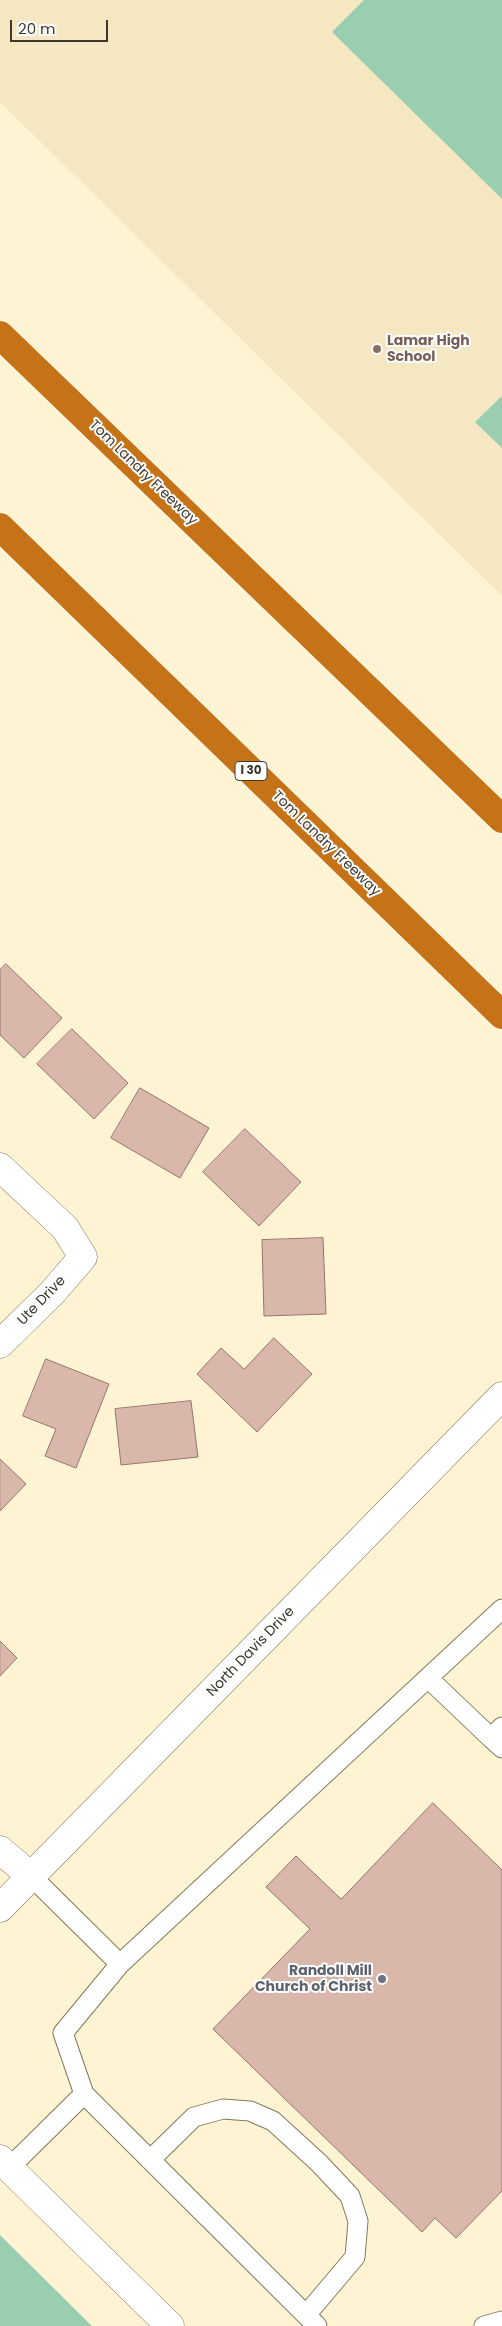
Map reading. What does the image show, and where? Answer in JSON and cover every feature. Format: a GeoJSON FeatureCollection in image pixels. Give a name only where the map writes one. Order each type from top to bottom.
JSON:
{"type":"FeatureCollection","features":[{"type":"Feature","properties":{"kind":"highway","name":"Tom Landry Freeway"},"geometry":{"type":"LineString","coordinates":[[0,335],[502,819]]}},
{"type":"Feature","properties":{"kind":"highway","name":"Tom Landry Freeway"},"geometry":{"type":"LineString","coordinates":[[0,527],[502,1015]]}},
{"type":"Feature","properties":{"kind":"street","name":"Ute Drive"},"geometry":{"type":"LineString","coordinates":[[0,1167],[65,1228],[83,1257],[52,1293],[0,1344]]}},
{"type":"Feature","properties":{"kind":"street","name":"North Davis Drive"},"geometry":{"type":"LineString","coordinates":[[0,1908],[502,1396]]}},
{"type":"Feature","properties":{"kind":"street"},"geometry":{"type":"LineString","coordinates":[[0,1850],[31,1876]]}},
{"type":"Feature","properties":{"kind":"street"},"geometry":{"type":"LineString","coordinates":[[4,2163],[170,2326]]}},
{"type":"Feature","properties":{"kind":"lane"},"geometry":{"type":"LineString","coordinates":[[150,2160],[194,2117],[223,2109],[250,2111],[273,2122],[319,2163],[350,2196],[358,2222],[355,2257],[312,2321],[150,2160],[84,2094],[63,2033],[120,1964],[502,1609]]}},
{"type":"Feature","properties":{"kind":"lane"},"geometry":{"type":"LineString","coordinates":[[428,1678],[498,1738]]}},
{"type":"Feature","properties":{"kind":"lane"},"geometry":{"type":"LineString","coordinates":[[31,1876],[120,1964]]}},
{"type":"Feature","properties":{"kind":"lane"},"geometry":{"type":"LineString","coordinates":[[4,2163],[84,2094]]}},
{"type":"Feature","properties":{"kind":"lane"},"geometry":{"type":"LineString","coordinates":[[484,2326],[502,2320]]}},
{"type":"Feature","properties":{"kind":"shaded area","name":"Lamar High School"},"geometry":{"type":"Polygon","coordinates":[[[0,0],[502,0],[502,596],[0,102],[0,0]]]}},
{"type":"Feature","properties":{"kind":"green space"},"geometry":{"type":"Polygon","coordinates":[[[364,0],[502,0],[502,199],[332,32],[364,0]]]}},
{"type":"Feature","properties":{"kind":"green space"},"geometry":{"type":"Polygon","coordinates":[[[502,396],[502,448],[475,422],[502,396]]]}},
{"type":"Feature","properties":{"kind":"green space"},"geometry":{"type":"Polygon","coordinates":[[[0,2235],[92,2326],[0,2326],[0,2235]]]}},
{"type":"Feature","properties":{"kind":"building"},"geometry":{"type":"Polygon","coordinates":[[[6,964],[62,1018],[24,1058],[0,1035],[0,970],[6,964]]]}},
{"type":"Feature","properties":{"kind":"building"},"geometry":{"type":"Polygon","coordinates":[[[72,1029],[128,1083],[94,1119],[37,1064],[72,1029]]]}},
{"type":"Feature","properties":{"kind":"building"},"geometry":{"type":"Polygon","coordinates":[[[140,1088],[209,1128],[180,1178],[111,1138],[140,1088]]]}},
{"type":"Feature","properties":{"kind":"building"},"geometry":{"type":"Polygon","coordinates":[[[245,1129],[301,1182],[259,1226],[203,1172],[245,1129]]]}},
{"type":"Feature","properties":{"kind":"building"},"geometry":{"type":"Polygon","coordinates":[[[323,1238],[326,1314],[264,1316],[262,1240],[323,1238]]]}},
{"type":"Feature","properties":{"kind":"building"},"geometry":{"type":"Polygon","coordinates":[[[274,1338],[312,1374],[257,1432],[197,1374],[221,1348],[244,1369],[274,1338]]]}},
{"type":"Feature","properties":{"kind":"building"},"geometry":{"type":"Polygon","coordinates":[[[46,1359],[109,1384],[76,1468],[45,1456],[56,1429],[23,1416],[46,1359]]]}},
{"type":"Feature","properties":{"kind":"building"},"geometry":{"type":"Polygon","coordinates":[[[191,1401],[198,1457],[121,1465],[115,1409],[191,1401]]]}},
{"type":"Feature","properties":{"kind":"building"},"geometry":{"type":"Polygon","coordinates":[[[0,1459],[26,1484],[0,1511],[0,1459]]]}},
{"type":"Feature","properties":{"kind":"building"},"geometry":{"type":"Polygon","coordinates":[[[0,1641],[17,1658],[0,1676],[0,1641]]]}},
{"type":"Feature","properties":{"kind":"building","name":"Randoll Mill Church of Christ"},"geometry":{"type":"Polygon","coordinates":[[[433,1803],[502,1870],[502,2191],[456,2238],[435,2218],[422,2232],[213,2029],[310,1929],[266,1887],[296,1856],[341,1899],[433,1803]]]}},
{"type":"Feature","properties":{"kind":"place","name":"Lamar High School"},"geometry":{"type":"Point","coordinates":[377,349]}},
{"type":"Feature","properties":{"kind":"place","name":"Randoll Mill Church of Christ"},"geometry":{"type":"Point","coordinates":[382,1979]}}]}
